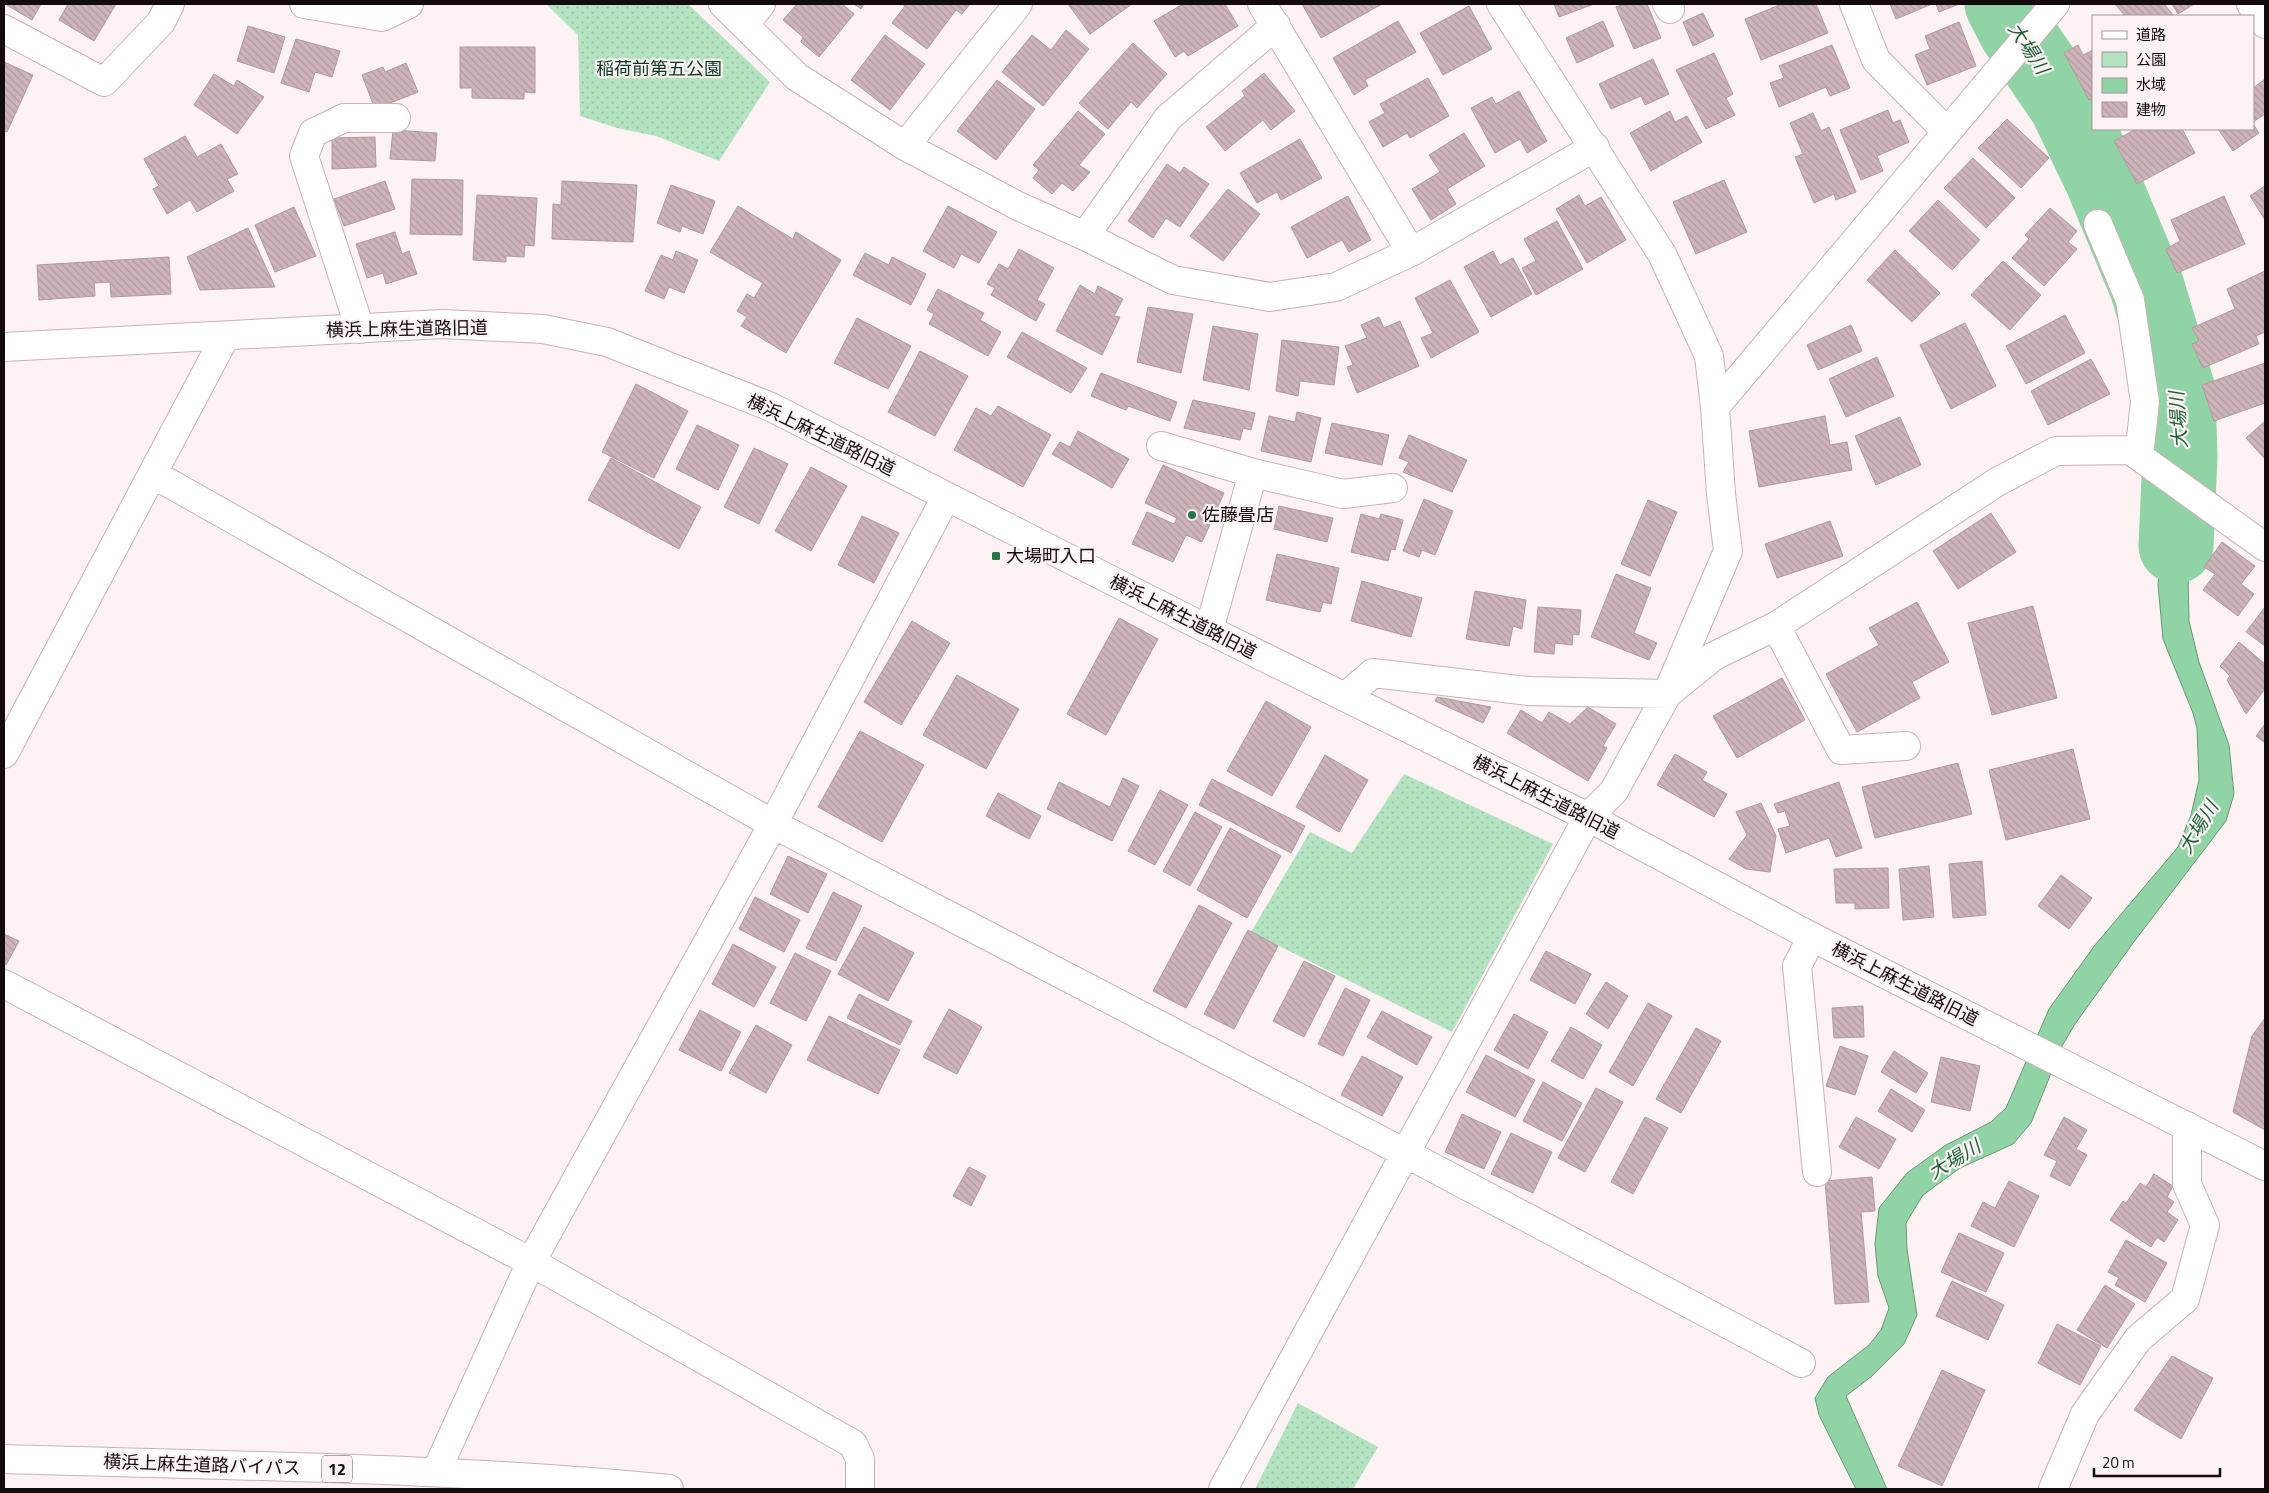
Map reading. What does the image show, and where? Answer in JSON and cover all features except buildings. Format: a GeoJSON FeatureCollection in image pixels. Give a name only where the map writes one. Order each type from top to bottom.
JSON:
{"type":"FeatureCollection","features":[{"type":"Feature","properties":{"kind":"street"},"geometry":{"type":"LineString","coordinates":[[4,29],[104,82],[161,22],[170,4]]}},
{"type":"Feature","properties":{"kind":"street"},"geometry":{"type":"LineString","coordinates":[[304,4],[382,17],[409,4]]}},
{"type":"Feature","properties":{"kind":"street"},"geometry":{"type":"LineString","coordinates":[[722,4],[753,14],[796,77],[905,146],[1018,206],[1085,236],[1173,280],[1270,297],[1336,287],[1411,252],[1595,147]]}},
{"type":"Feature","properties":{"kind":"street"},"geometry":{"type":"LineString","coordinates":[[905,146],[1018,4]]}},
{"type":"Feature","properties":{"kind":"street"},"geometry":{"type":"LineString","coordinates":[[1222,1489],[1407,1154],[1588,818],[1614,791],[1667,694],[1728,551],[1709,356],[1662,254],[1595,147],[1501,4]]}},
{"type":"Feature","properties":{"kind":"street"},"geometry":{"type":"LineString","coordinates":[[1854,4],[1876,60],[1947,132]]}},
{"type":"Feature","properties":{"kind":"street"},"geometry":{"type":"LineString","coordinates":[[2251,4],[2265,24]]}},
{"type":"Feature","properties":{"kind":"street"},"geometry":{"type":"LineString","coordinates":[[1715,407],[2047,13]]}},
{"type":"Feature","properties":{"kind":"street"},"geometry":{"type":"LineString","coordinates":[[1085,236],[1168,118],[1269,14],[1411,252]]}},
{"type":"Feature","properties":{"kind":"street"},"geometry":{"type":"LineString","coordinates":[[360,329],[304,156],[313,132],[344,118],[396,118]]}},
{"type":"Feature","properties":{"kind":"street"},"geometry":{"type":"LineString","coordinates":[[2098,224],[2130,300],[2145,402],[2149,463]]}},
{"type":"Feature","properties":{"kind":"street","name":"横浜上麻生道路旧道"},"geometry":{"type":"LineString","coordinates":[[4,347],[225,337],[442,324],[543,329],[607,342],[771,407],[1209,630],[1588,818],[1812,937],[2265,1166]]}},
{"type":"Feature","properties":{"kind":"street"},"geometry":{"type":"LineString","coordinates":[[4,754],[225,337]]}},
{"type":"Feature","properties":{"kind":"street"},"geometry":{"type":"LineString","coordinates":[[1161,446],[1253,473],[1343,494],[1394,488]]}},
{"type":"Feature","properties":{"kind":"street"},"geometry":{"type":"LineString","coordinates":[[1345,697],[1373,673],[1528,691],[1667,694],[1714,656],[1776,626],[1998,482],[2056,451],[2130,450],[2265,547]]}},
{"type":"Feature","properties":{"kind":"street"},"geometry":{"type":"LineString","coordinates":[[1209,630],[1253,473]]}},
{"type":"Feature","properties":{"kind":"street"},"geometry":{"type":"LineString","coordinates":[[153,474],[773,824],[1407,1154],[1801,1363]]}},
{"type":"Feature","properties":{"kind":"street"},"geometry":{"type":"LineString","coordinates":[[436,1472],[531,1262],[773,824],[946,497]]}},
{"type":"Feature","properties":{"kind":"street"},"geometry":{"type":"LineString","coordinates":[[1776,626],[1841,750],[1906,746]]}},
{"type":"Feature","properties":{"kind":"street"},"geometry":{"type":"LineString","coordinates":[[1812,937],[1797,966],[1816,1172]]}},
{"type":"Feature","properties":{"kind":"street"},"geometry":{"type":"LineString","coordinates":[[4,984],[531,1262],[853,1444],[860,1459],[860,1489]]}},
{"type":"Feature","properties":{"kind":"street"},"geometry":{"type":"LineString","coordinates":[[2053,1489],[2085,1414],[2138,1339],[2185,1299],[2205,1225],[2187,1184],[2187,1126]]}},
{"type":"Feature","properties":{"kind":"street","name":"横浜上麻生道路バイパス"},"geometry":{"type":"LineString","coordinates":[[4,1460],[436,1472],[669,1489]]}},
{"type":"Feature","properties":{"kind":"green space","name":"稲荷前第五公園"},"geometry":{"type":"Polygon","coordinates":[[[546,4],[688,4],[770,82],[719,161],[656,136],[617,128],[580,116],[578,35],[546,4]]]}},
{"type":"Feature","properties":{"kind":"green space"},"geometry":{"type":"Polygon","coordinates":[[[1404,774],[1553,844],[1452,1032],[1251,932],[1310,832],[1352,853],[1404,774]]]}},
{"type":"Feature","properties":{"kind":"green space"},"geometry":{"type":"Polygon","coordinates":[[[1298,1403],[1378,1447],[1353,1489],[1255,1489],[1298,1403]]]}},
{"type":"Feature","properties":{"kind":"water"},"geometry":{"type":"Polygon","coordinates":[[[2163,439],[2192,443],[2187,526],[2189,621],[2199,662],[2229,745],[2234,794],[2226,821],[2133,943],[2075,1024],[2062,1046],[2031,1123],[2013,1144],[1960,1168],[1923,1195],[1906,1223],[1907,1249],[1917,1315],[1904,1344],[1872,1376],[1846,1396],[1887,1489],[1856,1489],[1819,1415],[1815,1398],[1828,1377],[1869,1345],[1881,1330],[1889,1308],[1878,1276],[1875,1244],[1879,1208],[1907,1173],[1946,1145],[1991,1122],[2006,1108],[2049,1009],[2095,945],[2178,847],[2191,815],[2199,780],[2197,728],[2193,713],[2163,639],[2158,584],[2163,534],[2163,439]]]}},
{"type":"Feature","properties":{"kind":"waterway","name":"大場川"},"geometry":{"type":"LineString","coordinates":[[2002,4],[2016,31],[2066,104],[2101,177],[2147,287],[2178,391],[2180,457],[2176,546]]}},
{"type":"Feature","properties":{"kind":"place","name":"佐藤畳店"},"geometry":{"type":"Point","coordinates":[1192,515]}},
{"type":"Feature","properties":{"kind":"place","name":"大場町入口"},"geometry":{"type":"Point","coordinates":[996,556]}}]}
